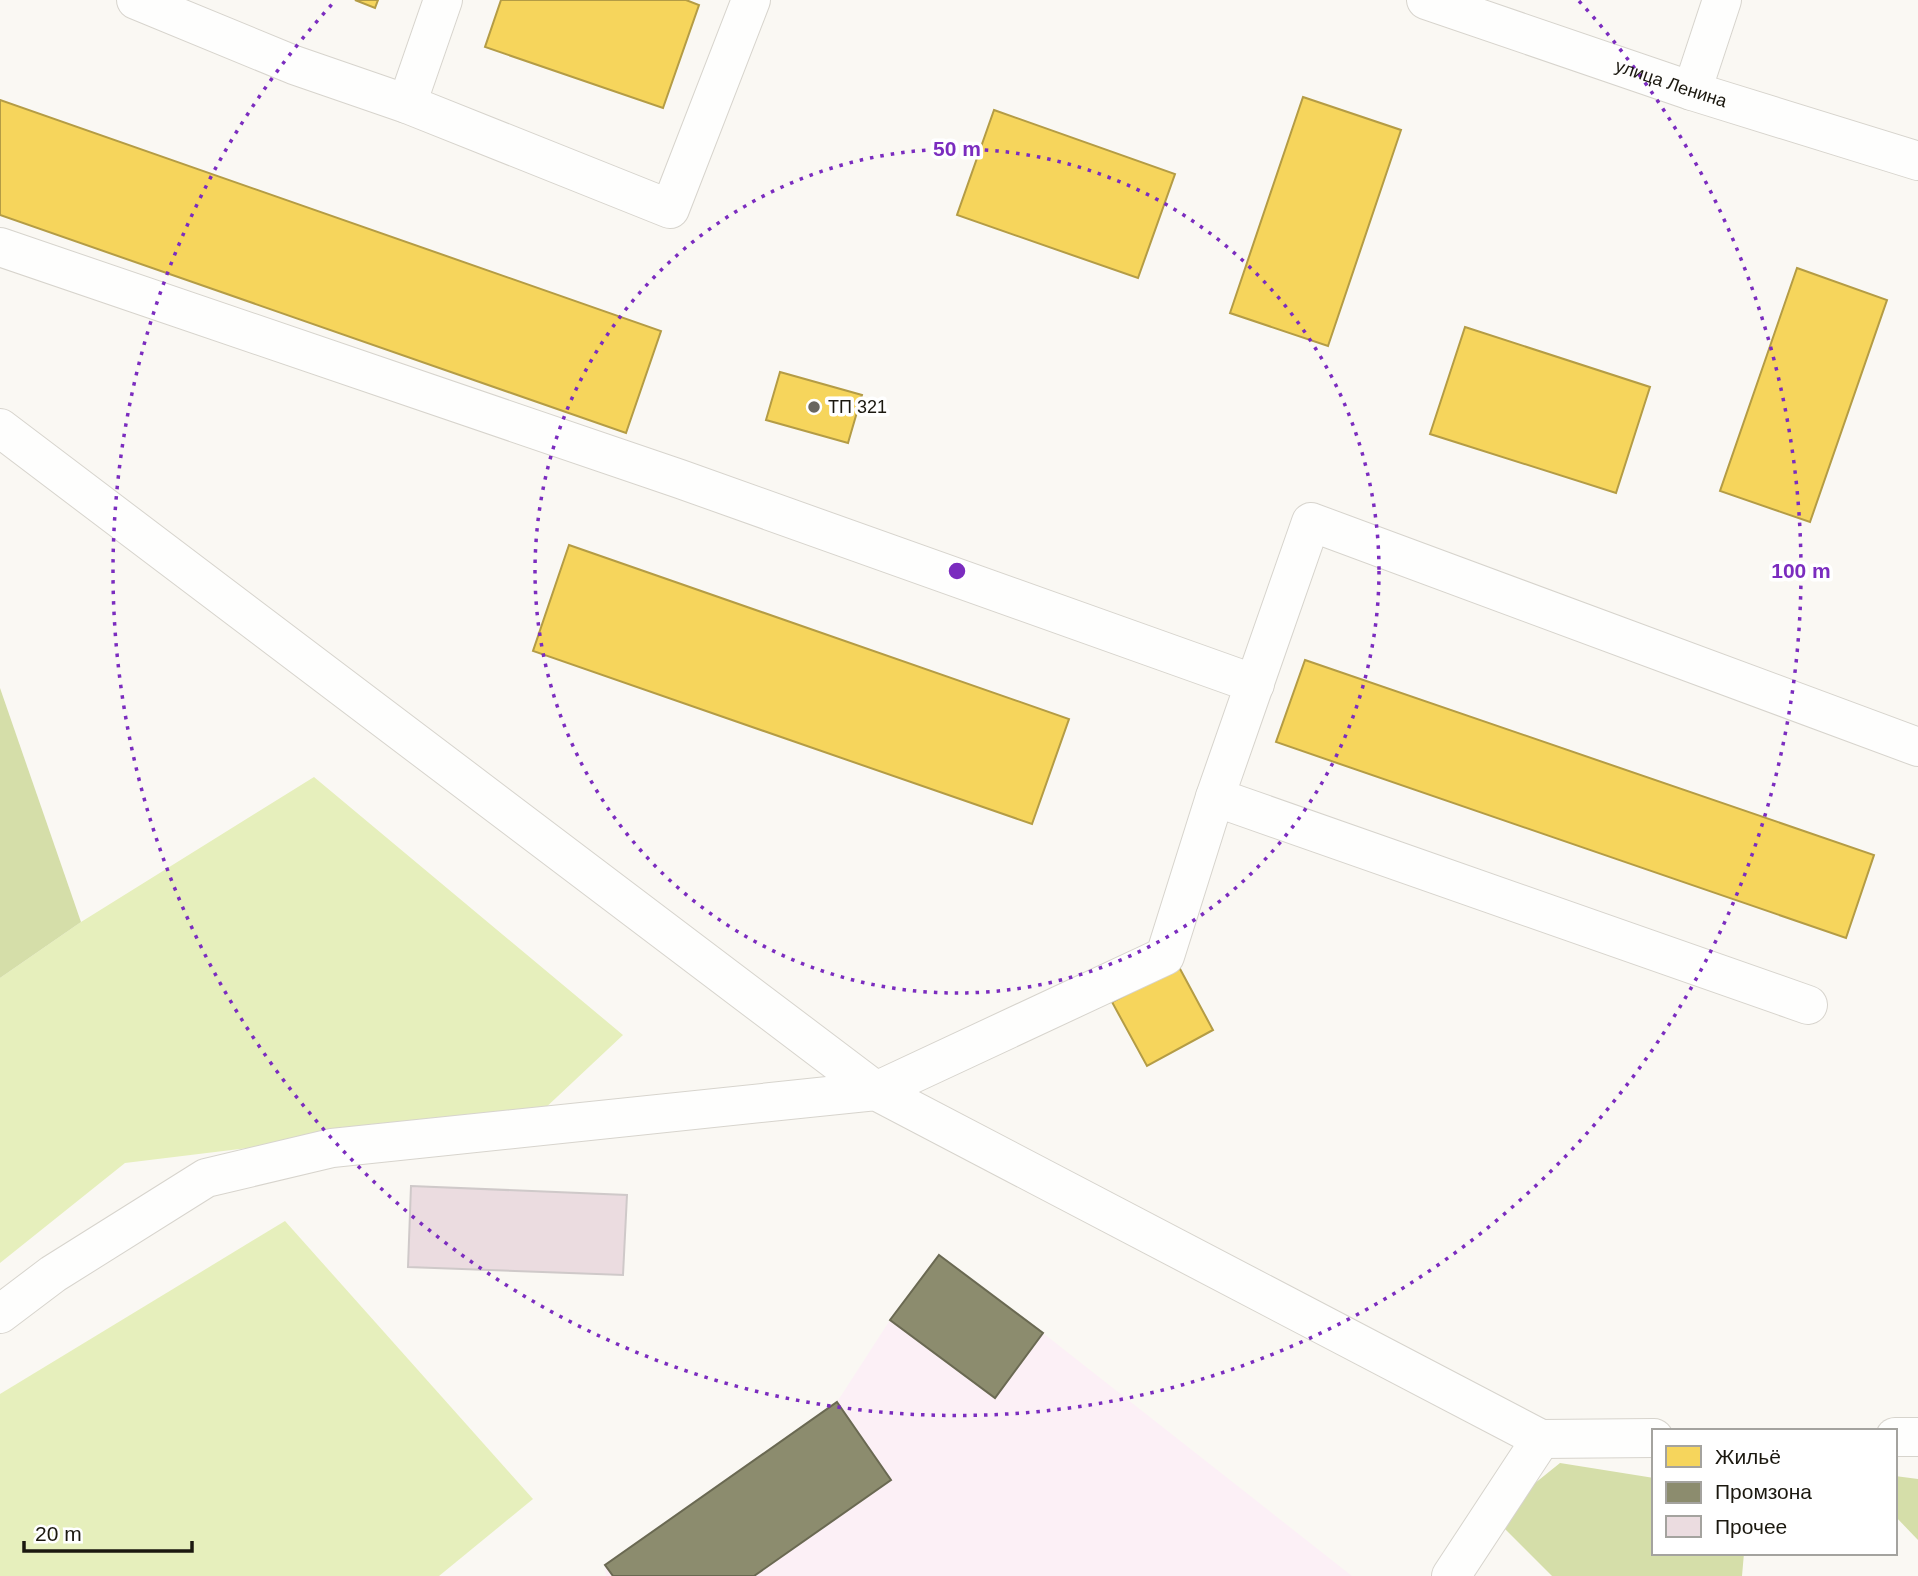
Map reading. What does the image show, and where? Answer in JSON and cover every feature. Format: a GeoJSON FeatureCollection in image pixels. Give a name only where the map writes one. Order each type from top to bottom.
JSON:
{"type":"FeatureCollection","features":[{"type":"Feature","properties":{"kind":"street"},"geometry":{"type":"LineString","coordinates":[[136,0],[294,65],[407,104],[670,209],[751,0]]}},
{"type":"Feature","properties":{"kind":"street"},"geometry":{"type":"LineString","coordinates":[[407,104],[443,0]]}},
{"type":"Feature","properties":{"kind":"street","name":"улица Ленина"},"geometry":{"type":"LineString","coordinates":[[1426,0],[1692,91],[1918,161]]}},
{"type":"Feature","properties":{"kind":"street"},"geometry":{"type":"LineString","coordinates":[[1692,91],[1721,0]]}},
{"type":"Feature","properties":{"kind":"street"},"geometry":{"type":"LineString","coordinates":[[0,247],[694,484],[1255,684]]}},
{"type":"Feature","properties":{"kind":"street"},"geometry":{"type":"LineString","coordinates":[[0,428],[876,1091],[1541,1439],[1652,1438]]}},
{"type":"Feature","properties":{"kind":"street"},"geometry":{"type":"LineString","coordinates":[[0,1314],[53,1274],[206,1178],[332,1148],[876,1091],[1165,956],[1215,797],[1311,522],[1918,747]]}},
{"type":"Feature","properties":{"kind":"street"},"geometry":{"type":"LineString","coordinates":[[1215,797],[1808,1005]]}},
{"type":"Feature","properties":{"kind":"street"},"geometry":{"type":"LineString","coordinates":[[1897,1437],[1918,1437]]}},
{"type":"Feature","properties":{"kind":"street"},"geometry":{"type":"LineString","coordinates":[[1451,1576],[1541,1439]]}},
{"type":"Feature","properties":{"kind":"shaded area"},"geometry":{"type":"Polygon","coordinates":[[[939,1255],[1043,1333],[1352,1576],[606,1576],[605,1565],[837,1402],[890,1320],[939,1255]]]}},
{"type":"Feature","properties":{"kind":"green space"},"geometry":{"type":"Polygon","coordinates":[[[0,688],[81,922],[0,978],[0,688]]]}},
{"type":"Feature","properties":{"kind":"green space"},"geometry":{"type":"Polygon","coordinates":[[[314,777],[623,1035],[541,1112],[125,1163],[0,1263],[0,978],[81,922],[314,777]]]}},
{"type":"Feature","properties":{"kind":"green space"},"geometry":{"type":"Polygon","coordinates":[[[285,1221],[533,1499],[439,1576],[0,1576],[0,1394],[285,1221]]]}},
{"type":"Feature","properties":{"kind":"green space"},"geometry":{"type":"Polygon","coordinates":[[[1560,1463],[1652,1478],[1652,1555],[1744,1555],[1742,1576],[1552,1576],[1501,1525],[1513,1501],[1560,1463]]]}},
{"type":"Feature","properties":{"kind":"green space"},"geometry":{"type":"Polygon","coordinates":[[[1897,1476],[1918,1479],[1918,1540],[1897,1518],[1897,1476]]]}},
{"type":"Feature","properties":{"kind":"building: Жильё"},"geometry":{"type":"Polygon","coordinates":[[[355,0],[378,0],[375,8],[355,0]]]}},
{"type":"Feature","properties":{"kind":"building: Жильё"},"geometry":{"type":"Polygon","coordinates":[[[501,0],[686,0],[699,5],[663,108],[485,47],[501,0]]]}},
{"type":"Feature","properties":{"kind":"building: Жильё"},"geometry":{"type":"Polygon","coordinates":[[[1303,97],[1401,130],[1328,346],[1230,313],[1303,97]]]}},
{"type":"Feature","properties":{"kind":"building: Жильё"},"geometry":{"type":"Polygon","coordinates":[[[0,100],[661,331],[626,433],[0,215],[0,100]]]}},
{"type":"Feature","properties":{"kind":"building: Жильё"},"geometry":{"type":"Polygon","coordinates":[[[994,110],[1175,174],[1138,278],[957,215],[994,110]]]}},
{"type":"Feature","properties":{"kind":"building: Жильё"},"geometry":{"type":"Polygon","coordinates":[[[1797,268],[1887,300],[1810,522],[1720,491],[1797,268]]]}},
{"type":"Feature","properties":{"kind":"building: Жильё"},"geometry":{"type":"Polygon","coordinates":[[[1465,327],[1650,387],[1616,493],[1430,434],[1465,327]]]}},
{"type":"Feature","properties":{"kind":"building: Жильё","name":"ТП 321"},"geometry":{"type":"Polygon","coordinates":[[[780,372],[862,395],[848,443],[766,420],[780,372]]]}},
{"type":"Feature","properties":{"kind":"building: Жильё"},"geometry":{"type":"Polygon","coordinates":[[[569,545],[1069,719],[1032,824],[533,651],[569,545]]]}},
{"type":"Feature","properties":{"kind":"building: Жильё"},"geometry":{"type":"Polygon","coordinates":[[[1305,660],[1874,855],[1846,938],[1276,742],[1305,660]]]}},
{"type":"Feature","properties":{"kind":"building: Жильё"},"geometry":{"type":"Polygon","coordinates":[[[1179,967],[1213,1030],[1147,1066],[1112,1002],[1179,967]]]}},
{"type":"Feature","properties":{"kind":"building: Промзона"},"geometry":{"type":"Polygon","coordinates":[[[939,1255],[1043,1333],[995,1398],[890,1320],[939,1255]]]}},
{"type":"Feature","properties":{"kind":"building: Промзона"},"geometry":{"type":"Polygon","coordinates":[[[837,1402],[891,1480],[754,1576],[613,1576],[605,1565],[837,1402]]]}},
{"type":"Feature","properties":{"kind":"building: Прочее"},"geometry":{"type":"Polygon","coordinates":[[[411,1186],[627,1195],[623,1275],[408,1267],[411,1186]]]}},
{"type":"Feature","properties":{"kind":"place","name":"ТП 321"},"geometry":{"type":"Point","coordinates":[814,407]}}]}
